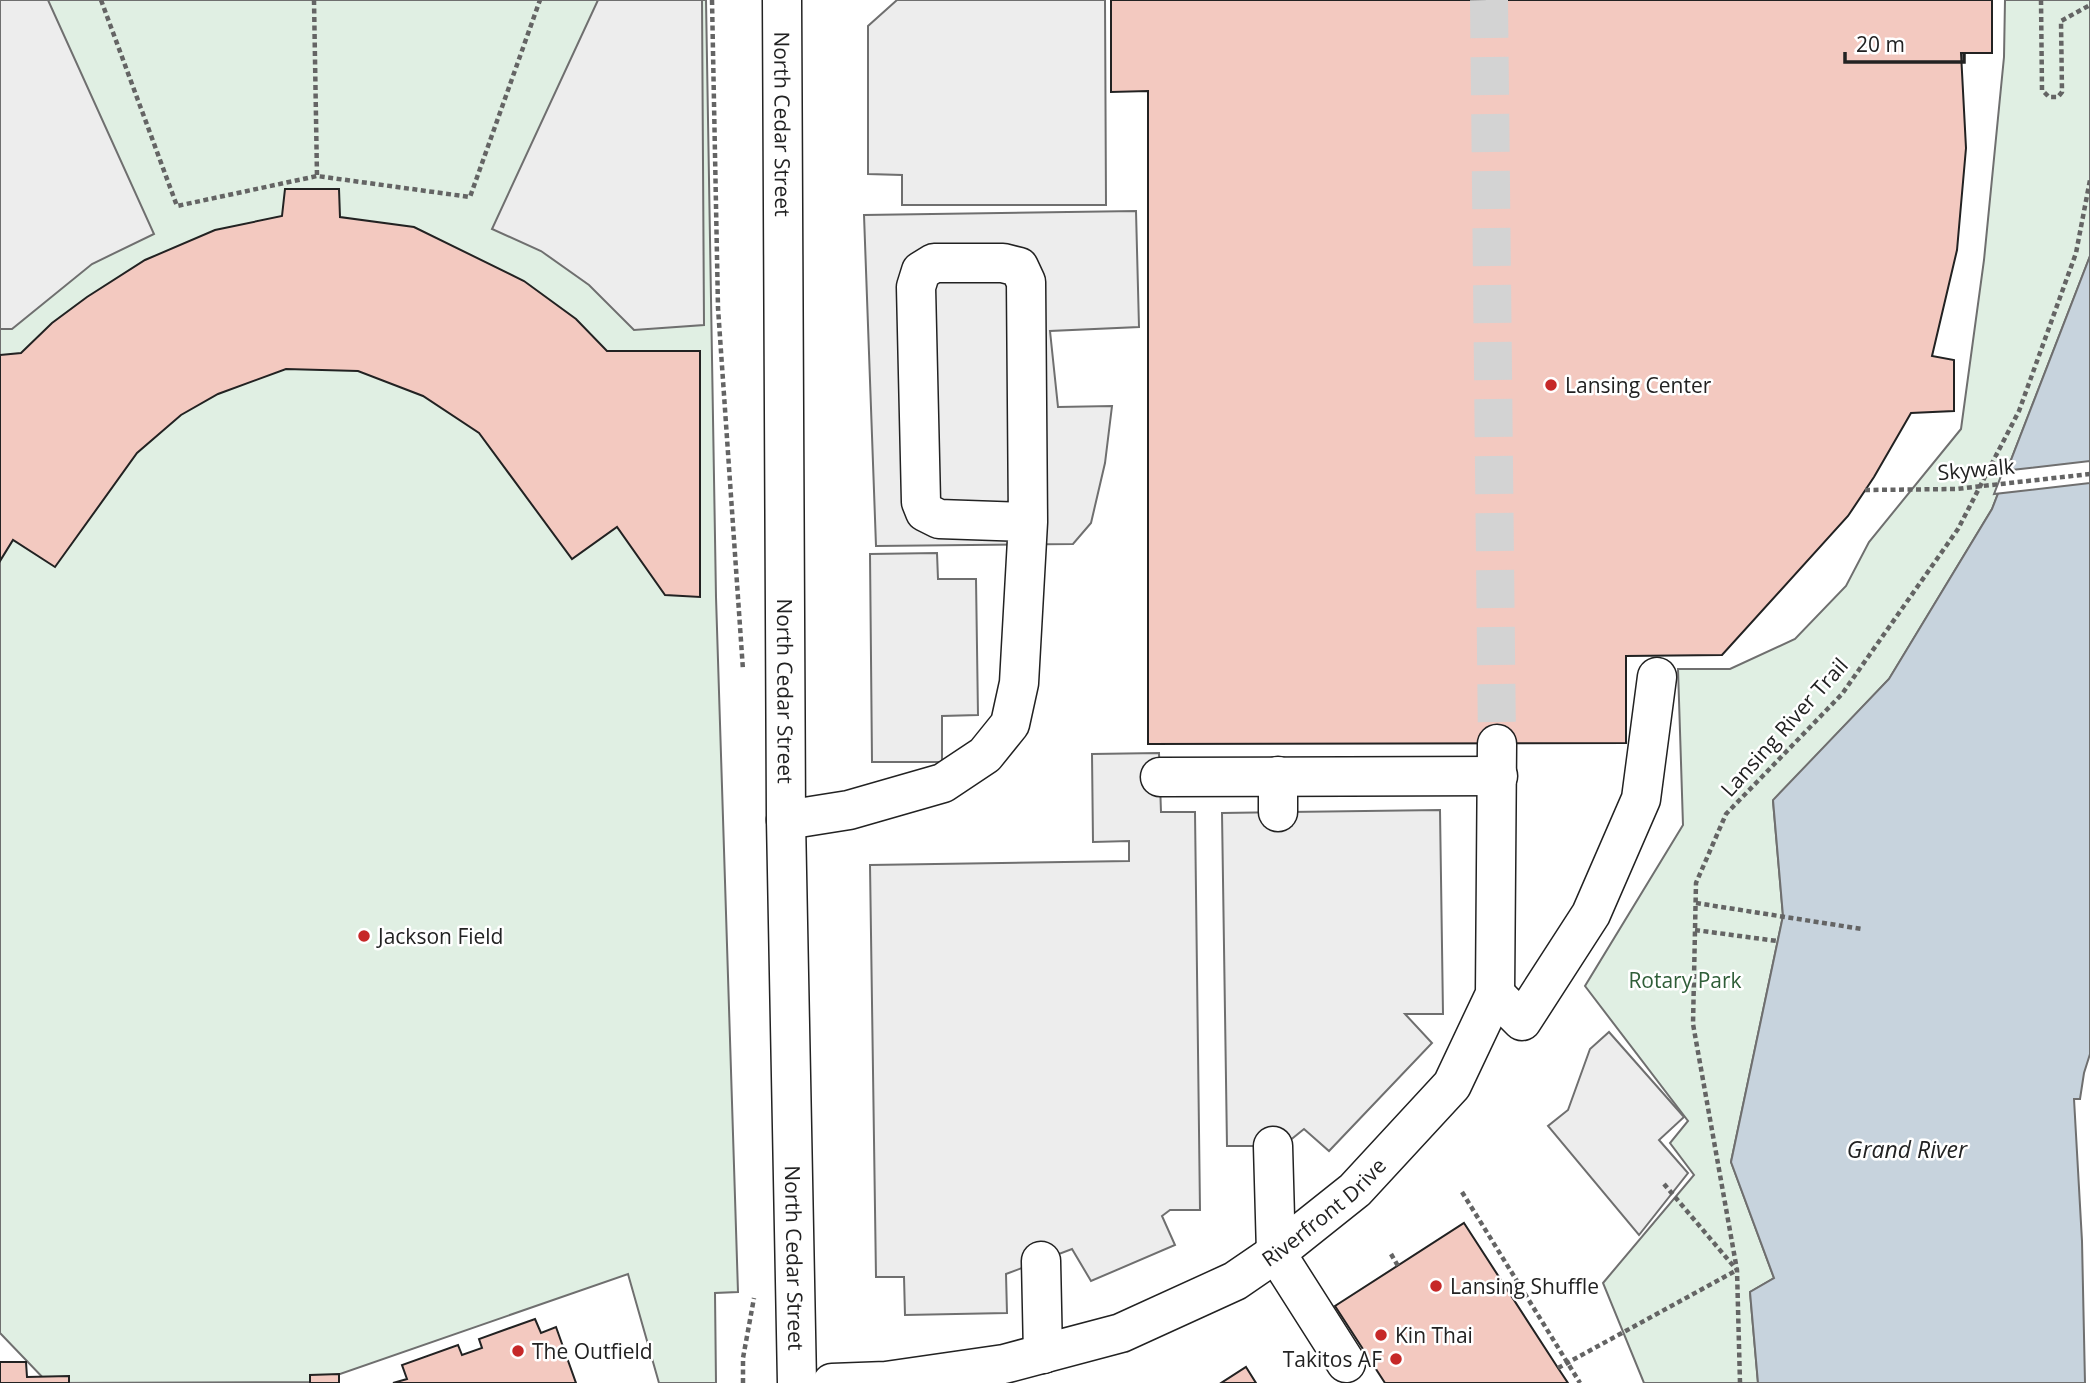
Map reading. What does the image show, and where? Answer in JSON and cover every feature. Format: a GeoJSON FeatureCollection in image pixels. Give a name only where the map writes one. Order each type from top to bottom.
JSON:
{"type":"FeatureCollection","features":[{"type":"Feature","properties":{"kind":"main road","name":"North Cedar Street"},"geometry":{"type":"LineString","coordinates":[[782,0],[786,820],[797,1383]]}},
{"type":"Feature","properties":{"kind":"main road"},"geometry":{"type":"LineString","coordinates":[[786,820],[849,810],[943,783],[985,755],[1010,724],[1019,683],[1028,522],[1026,282],[1019,267],[1003,263],[934,263],[921,271],[916,287],[920,502],[925,512],[939,519],[1028,522]]}},
{"type":"Feature","properties":{"kind":"main road"},"geometry":{"type":"LineString","coordinates":[[1495,994],[1522,1021],[1591,914],[1642,799],[1657,677]]}},
{"type":"Feature","properties":{"kind":"main road","name":"Riverfront Drive"},"geometry":{"type":"LineString","coordinates":[[832,1383],[886,1381],[1003,1364],[1043,1354],[1121,1332],[1235,1281],[1276,1253],[1355,1189],[1452,1085],[1495,994],[1498,760],[1278,794],[1160,777]]}},
{"type":"Feature","properties":{"kind":"main road"},"geometry":{"type":"LineString","coordinates":[[1273,1146],[1276,1253],[1346,1363]]}},
{"type":"Feature","properties":{"kind":"main road"},"geometry":{"type":"LineString","coordinates":[[1041,1261],[1043,1354]]}},
{"type":"Feature","properties":{"kind":"path"},"geometry":{"type":"LineString","coordinates":[[101,0],[177,206],[317,176],[470,197],[540,0]]}},
{"type":"Feature","properties":{"kind":"path"},"geometry":{"type":"LineString","coordinates":[[314,0],[317,176]]}},
{"type":"Feature","properties":{"kind":"path"},"geometry":{"type":"LineString","coordinates":[[712,0],[718,308],[743,672]]}},
{"type":"Feature","properties":{"kind":"path"},"geometry":{"type":"LineString","coordinates":[[2041,0],[2042,90],[2049,97],[2058,97],[2062,92],[2061,21],[2090,5]]}},
{"type":"Feature","properties":{"kind":"path","name":"Lansing River Trail"},"geometry":{"type":"LineString","coordinates":[[1740,1383],[1737,1270],[1693,1024],[1696,883],[1726,814],[1842,694],[1958,529],[2018,411],[2076,253],[2090,180]]}},
{"type":"Feature","properties":{"kind":"path","name":"Skywalk"},"geometry":{"type":"LineString","coordinates":[[1865,490],[1956,489],[2090,474]]}},
{"type":"Feature","properties":{"kind":"path"},"geometry":{"type":"LineString","coordinates":[[1696,902],[1862,929]]}},
{"type":"Feature","properties":{"kind":"path"},"geometry":{"type":"LineString","coordinates":[[1695,930],[1777,941]]}},
{"type":"Feature","properties":{"kind":"path"},"geometry":{"type":"LineString","coordinates":[[1558,1368],[1737,1270],[1664,1184]]}},
{"type":"Feature","properties":{"kind":"path"},"geometry":{"type":"LineString","coordinates":[[1462,1192],[1580,1383]]}},
{"type":"Feature","properties":{"kind":"path"},"geometry":{"type":"LineString","coordinates":[[1391,1254],[1398,1266]]}},
{"type":"Feature","properties":{"kind":"path"},"geometry":{"type":"LineString","coordinates":[[743,1383],[743,1358],[755,1288]]}},
{"type":"Feature","properties":{"kind":"green space","name":"Jackson Field"},"geometry":{"type":"Polygon","coordinates":[[[0,0],[706,0],[716,597],[738,1292],[715,1293],[716,1383],[659,1383],[628,1274],[317,1382],[48,1383],[0,1333],[0,0]]]}},
{"type":"Feature","properties":{"kind":"green space","name":"Rotary Park"},"geometry":{"type":"Polygon","coordinates":[[[2005,0],[2090,0],[2090,256],[1992,509],[1889,679],[1773,801],[1783,916],[1731,1162],[1774,1278],[1750,1292],[1758,1383],[1644,1383],[1603,1283],[1694,1175],[1670,1143],[1688,1121],[1585,986],[1683,825],[1678,669],[1730,669],[1795,639],[1846,586],[1869,542],[1961,429],[1984,260],[2004,57],[2005,0]]]}},
{"type":"Feature","properties":{"kind":"shaded area"},"geometry":{"type":"Polygon","coordinates":[[[0,0],[48,0],[154,234],[92,264],[12,329],[0,329],[0,0]]]}},
{"type":"Feature","properties":{"kind":"shaded area"},"geometry":{"type":"Polygon","coordinates":[[[598,0],[702,0],[704,325],[634,330],[589,285],[541,251],[492,229],[598,0]]]}},
{"type":"Feature","properties":{"kind":"shaded area"},"geometry":{"type":"Polygon","coordinates":[[[897,0],[1105,0],[1106,205],[902,205],[902,175],[868,174],[868,26],[897,0]]]}},
{"type":"Feature","properties":{"kind":"shaded area"},"geometry":{"type":"Polygon","coordinates":[[[1136,211],[1139,327],[1050,331],[1058,407],[1112,406],[1105,463],[1091,523],[1073,544],[876,546],[864,215],[1136,211]]]}},
{"type":"Feature","properties":{"kind":"shaded area"},"geometry":{"type":"Polygon","coordinates":[[[937,553],[938,579],[976,579],[978,715],[942,716],[942,762],[872,762],[870,554],[937,553]]]}},
{"type":"Feature","properties":{"kind":"shaded area"},"geometry":{"type":"Polygon","coordinates":[[[1159,753],[1161,812],[1195,812],[1200,1210],[1170,1210],[1162,1216],[1175,1245],[1091,1281],[1072,1249],[1006,1274],[1007,1313],[905,1315],[904,1277],[876,1277],[870,865],[1129,861],[1129,841],[1093,842],[1092,754],[1159,753]]]}},
{"type":"Feature","properties":{"kind":"shaded area"},"geometry":{"type":"Polygon","coordinates":[[[1440,810],[1443,1014],[1405,1014],[1432,1043],[1329,1151],[1304,1129],[1283,1146],[1227,1146],[1222,813],[1440,810]]]}},
{"type":"Feature","properties":{"kind":"shaded area"},"geometry":{"type":"Polygon","coordinates":[[[1609,1032],[1684,1117],[1659,1140],[1688,1173],[1639,1235],[1548,1126],[1568,1110],[1590,1049],[1609,1032]]]}},
{"type":"Feature","properties":{"kind":"water","name":"Grand River"},"geometry":{"type":"Polygon","coordinates":[[[2090,256],[2090,1054],[2080,1099],[2074,1099],[2082,1241],[2085,1383],[1758,1383],[1750,1292],[1774,1278],[1731,1162],[1783,916],[1773,800],[1889,679],[1992,509],[2090,256]]]}},
{"type":"Feature","properties":{"kind":"pier"},"geometry":{"type":"Polygon","coordinates":[[[2090,461],[2090,483],[1994,494],[2003,471],[2090,461]]]}},
{"type":"Feature","properties":{"kind":"building","name":"Lansing Center"},"geometry":{"type":"Polygon","coordinates":[[[1111,0],[1992,0],[1992,53],[1961,53],[1966,148],[1957,250],[1932,356],[1954,360],[1954,411],[1911,413],[1848,516],[1722,655],[1626,656],[1626,743],[1148,744],[1148,91],[1111,92],[1111,0]]]}},
{"type":"Feature","properties":{"kind":"building"},"geometry":{"type":"Polygon","coordinates":[[[285,189],[339,189],[340,217],[414,227],[524,281],[576,319],[607,351],[700,351],[700,597],[665,595],[617,527],[572,559],[479,433],[423,396],[358,371],[286,369],[218,394],[181,415],[137,453],[55,567],[13,540],[0,561],[0,355],[21,353],[52,323],[145,260],[215,230],[282,216],[285,189]]]}},
{"type":"Feature","properties":{"kind":"building","name":"Lansing Shuffle"},"geometry":{"type":"Polygon","coordinates":[[[1464,1223],[1568,1383],[1385,1383],[1335,1306],[1464,1223]]]}},
{"type":"Feature","properties":{"kind":"building","name":"The Outfield"},"geometry":{"type":"Polygon","coordinates":[[[535,1319],[541,1333],[556,1327],[576,1383],[393,1383],[407,1379],[402,1365],[458,1345],[462,1355],[482,1348],[479,1339],[535,1319]]]}},
{"type":"Feature","properties":{"kind":"building"},"geometry":{"type":"Polygon","coordinates":[[[0,1362],[26,1362],[27,1377],[69,1376],[69,1383],[0,1383],[0,1362]]]}},
{"type":"Feature","properties":{"kind":"building"},"geometry":{"type":"Polygon","coordinates":[[[1246,1367],[1256,1383],[1221,1383],[1246,1367]]]}},
{"type":"Feature","properties":{"kind":"building"},"geometry":{"type":"Polygon","coordinates":[[[339,1374],[339,1383],[310,1383],[310,1375],[339,1374]]]}},
{"type":"Feature","properties":{"kind":"tunnel"},"geometry":{"type":"LineString","coordinates":[[1489,0],[1497,744]]}},
{"type":"Feature","properties":{"kind":"place","name":"Lansing Center"},"geometry":{"type":"Point","coordinates":[1551,385]}},
{"type":"Feature","properties":{"kind":"place","name":"Jackson Field"},"geometry":{"type":"Point","coordinates":[364,936]}},
{"type":"Feature","properties":{"kind":"place","name":"Lansing Shuffle"},"geometry":{"type":"Point","coordinates":[1436,1286]}},
{"type":"Feature","properties":{"kind":"place","name":"Kin Thai"},"geometry":{"type":"Point","coordinates":[1381,1335]}},
{"type":"Feature","properties":{"kind":"place","name":"The Outfield"},"geometry":{"type":"Point","coordinates":[518,1351]}},
{"type":"Feature","properties":{"kind":"place","name":"Takitos AF"},"geometry":{"type":"Point","coordinates":[1396,1359]}}]}
